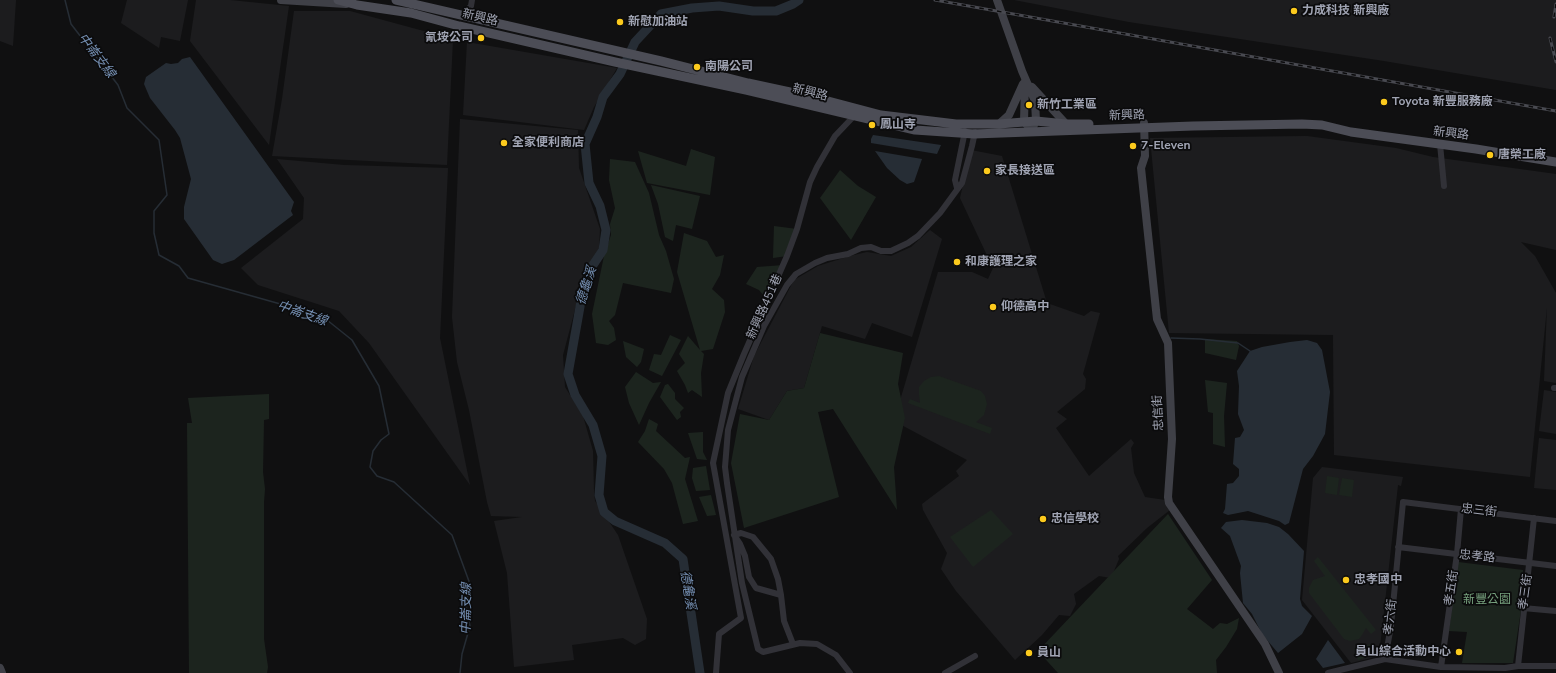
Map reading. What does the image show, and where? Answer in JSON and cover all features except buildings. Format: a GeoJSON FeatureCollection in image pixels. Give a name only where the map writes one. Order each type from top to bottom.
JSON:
{"type":"FeatureCollection","features":[{"type":"Feature","properties":{"kind":"main road","name":"新興路"},"geometry":{"type":"LineString","coordinates":[[338,0],[358,5],[410,13],[459,26],[632,66],[746,90],[915,130],[970,134],[1144,126],[1192,121],[1316,121],[1361,129],[1556,157]]}},
{"type":"Feature","properties":{"kind":"main road","name":"新興路"},"geometry":{"type":"LineString","coordinates":[[396,0],[813,97],[881,115],[934,122],[971,124],[999,124],[1036,121],[1066,124],[1144,126],[1322,125],[1351,132],[1556,162]]}},
{"type":"Feature","properties":{"kind":"street"},"geometry":{"type":"LineString","coordinates":[[281,0],[358,5]]}},
{"type":"Feature","properties":{"kind":"street"},"geometry":{"type":"LineString","coordinates":[[462,15],[471,6],[472,0]]}},
{"type":"Feature","properties":{"kind":"street"},"geometry":{"type":"LineString","coordinates":[[997,0],[1025,78],[1035,101],[1036,121],[1031,132]]}},
{"type":"Feature","properties":{"kind":"street"},"geometry":{"type":"LineString","coordinates":[[1025,78],[1024,122],[1031,132]]}},
{"type":"Feature","properties":{"kind":"street"},"geometry":{"type":"LineString","coordinates":[[1025,78],[1036,93],[1066,124]]}},
{"type":"Feature","properties":{"kind":"street"},"geometry":{"type":"LineString","coordinates":[[999,124],[1008,115],[1025,78]]}},
{"type":"Feature","properties":{"kind":"street","name":"新興路451巷"},"geometry":{"type":"LineString","coordinates":[[716,673],[720,634],[741,618],[730,564],[713,463],[728,393],[787,256],[797,229],[810,182],[835,136],[854,116]]}},
{"type":"Feature","properties":{"kind":"street"},"geometry":{"type":"LineString","coordinates":[[850,673],[836,655],[823,647],[812,643],[793,644],[763,652],[758,648],[742,583],[734,535],[725,467],[728,430],[742,377],[764,326],[787,285],[796,274],[827,258],[848,254],[861,248],[871,247],[881,251],[891,251],[908,243],[936,218],[962,183],[971,124]]}},
{"type":"Feature","properties":{"kind":"street"},"geometry":{"type":"LineString","coordinates":[[957,188],[955,180],[970,134],[971,124]]}},
{"type":"Feature","properties":{"kind":"street","name":"忠信街"},"geometry":{"type":"LineString","coordinates":[[1144,126],[1146,156],[1141,168],[1155,304],[1157,319],[1168,343],[1172,439],[1168,497],[1169,503],[1265,644],[1273,657],[1279,673]]}},
{"type":"Feature","properties":{"kind":"street"},"geometry":{"type":"LineString","coordinates":[[1440,144],[1444,186]]}},
{"type":"Feature","properties":{"kind":"street","name":"忠三街"},"geometry":{"type":"LineString","coordinates":[[1403,502],[1556,521]]}},
{"type":"Feature","properties":{"kind":"street","name":"孝六街"},"geometry":{"type":"LineString","coordinates":[[1385,659],[1391,626],[1403,502]]}},
{"type":"Feature","properties":{"kind":"street","name":"孝五街"},"geometry":{"type":"LineString","coordinates":[[1441,666],[1449,600],[1457,554],[1461,509]]}},
{"type":"Feature","properties":{"kind":"street","name":"孝三街"},"geometry":{"type":"LineString","coordinates":[[1518,666],[1523,608],[1530,562],[1534,518]]}},
{"type":"Feature","properties":{"kind":"street"},"geometry":{"type":"LineString","coordinates":[[734,535],[741,533],[753,536],[771,559],[778,579],[784,621],[793,644]]}},
{"type":"Feature","properties":{"kind":"street"},"geometry":{"type":"LineString","coordinates":[[734,535],[745,556],[749,577],[756,588],[781,595]]}},
{"type":"Feature","properties":{"kind":"street","name":"忠孝路"},"geometry":{"type":"LineString","coordinates":[[1398,547],[1556,566]]}},
{"type":"Feature","properties":{"kind":"street"},"geometry":{"type":"LineString","coordinates":[[1523,608],[1556,611]]}},
{"type":"Feature","properties":{"kind":"street"},"geometry":{"type":"LineString","coordinates":[[945,673],[975,656]]}},
{"type":"Feature","properties":{"kind":"street"},"geometry":{"type":"LineString","coordinates":[[1328,673],[1385,659],[1441,666],[1504,668],[1518,666],[1556,666]]}},
{"type":"Feature","properties":{"kind":"street"},"geometry":{"type":"LineString","coordinates":[[0,668],[2,673]]}},
{"type":"Feature","properties":{"kind":"shaded area"},"geometry":{"type":"Polygon","coordinates":[[[0,0],[16,0],[13,46],[0,41],[0,0]]]}},
{"type":"Feature","properties":{"kind":"shaded area"},"geometry":{"type":"Polygon","coordinates":[[[127,0],[188,0],[180,41],[161,37],[159,48],[121,23],[127,0]]]}},
{"type":"Feature","properties":{"kind":"shaded area"},"geometry":{"type":"Polygon","coordinates":[[[196,0],[230,0],[289,6],[269,145],[190,41],[196,0]]]}},
{"type":"Feature","properties":{"kind":"shaded area"},"geometry":{"type":"Polygon","coordinates":[[[1014,0],[1556,0],[1556,90],[1384,61],[1129,22],[1014,0]]]}},
{"type":"Feature","properties":{"kind":"shaded area"},"geometry":{"type":"Polygon","coordinates":[[[294,11],[350,11],[453,39],[447,165],[272,156],[282,99],[294,11]]]}},
{"type":"Feature","properties":{"kind":"shaded area"},"geometry":{"type":"Polygon","coordinates":[[[467,42],[617,68],[594,107],[584,130],[463,115],[467,42]]]}},
{"type":"Feature","properties":{"kind":"shaded area"},"geometry":{"type":"Polygon","coordinates":[[[190,57],[294,202],[291,211],[293,215],[234,260],[222,264],[213,260],[184,219],[184,207],[191,179],[180,138],[150,98],[144,84],[146,77],[166,63],[178,63],[182,59],[190,57]]]}},
{"type":"Feature","properties":{"kind":"shaded area"},"geometry":{"type":"Polygon","coordinates":[[[460,119],[578,130],[579,168],[600,229],[599,248],[582,283],[563,355],[565,387],[583,416],[593,451],[595,501],[618,535],[647,619],[646,639],[635,645],[623,638],[572,645],[574,660],[514,667],[507,573],[494,521],[522,517],[491,516],[469,410],[457,362],[452,317],[460,119]]]}},
{"type":"Feature","properties":{"kind":"shaded area"},"geometry":{"type":"Polygon","coordinates":[[[873,135],[941,145],[937,154],[871,143],[873,135]]]}},
{"type":"Feature","properties":{"kind":"shaded area"},"geometry":{"type":"Polygon","coordinates":[[[1307,136],[1396,148],[1433,157],[1556,174],[1556,250],[1521,242],[1535,256],[1556,293],[1556,383],[1544,381],[1547,307],[1530,477],[1334,455],[1333,335],[1169,333],[1150,138],[1307,136]]]}},
{"type":"Feature","properties":{"kind":"shaded area"},"geometry":{"type":"Polygon","coordinates":[[[971,150],[1002,156],[1047,303],[1084,316],[1091,311],[1100,313],[1083,374],[1086,379],[1085,389],[1057,412],[1067,419],[1056,428],[1089,476],[1131,439],[1134,443],[1131,448],[1134,473],[1145,497],[1165,500],[1170,510],[1147,528],[1118,556],[1119,559],[1111,578],[1099,576],[1074,594],[1076,604],[1070,616],[1059,615],[1042,635],[1015,660],[956,591],[941,569],[947,553],[923,510],[922,504],[959,476],[956,471],[967,460],[894,421],[938,272],[972,272],[988,279],[993,268],[960,198],[971,150]]]}},
{"type":"Feature","properties":{"kind":"shaded area"},"geometry":{"type":"Polygon","coordinates":[[[875,151],[922,159],[914,182],[907,184],[900,180],[887,168],[875,151]]]}},
{"type":"Feature","properties":{"kind":"shaded area"},"geometry":{"type":"Polygon","coordinates":[[[277,159],[344,165],[448,168],[440,338],[470,485],[369,343],[339,311],[258,285],[241,268],[303,219],[304,198],[277,159]]]}},
{"type":"Feature","properties":{"kind":"shaded area"},"geometry":{"type":"Polygon","coordinates":[[[930,230],[942,239],[912,337],[872,323],[865,339],[822,326],[804,388],[787,391],[769,420],[738,409],[754,356],[794,280],[818,266],[850,256],[867,252],[891,256],[911,247],[930,230]]]}},
{"type":"Feature","properties":{"kind":"shaded area"},"geometry":{"type":"Polygon","coordinates":[[[1307,340],[1317,343],[1322,350],[1330,392],[1325,434],[1313,456],[1303,469],[1289,523],[1285,525],[1279,521],[1248,511],[1228,515],[1223,513],[1225,509],[1227,484],[1233,483],[1239,476],[1239,469],[1233,464],[1235,438],[1240,437],[1244,430],[1238,414],[1239,386],[1237,371],[1250,351],[1262,347],[1307,340]]]}},
{"type":"Feature","properties":{"kind":"shaded area"},"geometry":{"type":"Polygon","coordinates":[[[1544,390],[1556,392],[1556,434],[1539,431],[1544,390]]]}},
{"type":"Feature","properties":{"kind":"shaded area"},"geometry":{"type":"Polygon","coordinates":[[[1539,438],[1556,440],[1556,490],[1534,488],[1539,438]]]}},
{"type":"Feature","properties":{"kind":"shaded area","name":"忠孝國中"},"geometry":{"type":"Polygon","coordinates":[[[1322,467],[1403,477],[1401,486],[1398,485],[1379,656],[1351,663],[1302,600],[1313,478],[1322,467]]]}},
{"type":"Feature","properties":{"kind":"shaded area"},"geometry":{"type":"Polygon","coordinates":[[[1242,520],[1267,523],[1279,527],[1304,551],[1300,599],[1302,606],[1312,616],[1302,634],[1278,653],[1262,634],[1252,614],[1243,603],[1240,573],[1241,566],[1230,536],[1221,528],[1226,522],[1242,520]]]}},
{"type":"Feature","properties":{"kind":"shaded area"},"geometry":{"type":"Polygon","coordinates":[[[1328,640],[1345,663],[1323,668],[1316,659],[1328,640]]]}},
{"type":"Feature","properties":{"kind":"green space"},"geometry":{"type":"Polygon","coordinates":[[[691,149],[715,157],[710,195],[647,183],[638,151],[686,166],[691,149]]]}},
{"type":"Feature","properties":{"kind":"green space"},"geometry":{"type":"Polygon","coordinates":[[[610,159],[635,162],[649,193],[659,235],[666,251],[674,279],[671,293],[623,283],[615,315],[609,321],[614,328],[616,340],[608,345],[596,343],[592,314],[604,256],[611,235],[610,224],[615,208],[609,180],[610,159]]]}},
{"type":"Feature","properties":{"kind":"green space"},"geometry":{"type":"Polygon","coordinates":[[[840,170],[858,186],[876,197],[851,240],[820,198],[840,170]]]}},
{"type":"Feature","properties":{"kind":"green space"},"geometry":{"type":"Polygon","coordinates":[[[651,185],[700,196],[692,229],[676,225],[673,241],[665,237],[658,204],[651,185]]]}},
{"type":"Feature","properties":{"kind":"green space"},"geometry":{"type":"Polygon","coordinates":[[[774,226],[797,229],[787,256],[773,258],[774,226]]]}},
{"type":"Feature","properties":{"kind":"green space"},"geometry":{"type":"Polygon","coordinates":[[[684,233],[707,241],[716,257],[724,255],[720,275],[712,289],[724,300],[725,312],[713,349],[701,351],[704,354],[701,373],[702,397],[692,390],[688,393],[677,371],[685,363],[679,354],[688,336],[700,350],[677,272],[684,233]]]}},
{"type":"Feature","properties":{"kind":"green space"},"geometry":{"type":"Polygon","coordinates":[[[784,265],[768,301],[759,290],[746,284],[757,267],[784,265]]]}},
{"type":"Feature","properties":{"kind":"green space"},"geometry":{"type":"Polygon","coordinates":[[[820,333],[903,353],[898,384],[905,418],[894,467],[897,510],[833,409],[818,412],[839,497],[744,528],[731,463],[740,414],[769,420],[787,391],[804,388],[820,333]]]}},
{"type":"Feature","properties":{"kind":"green space"},"geometry":{"type":"Polygon","coordinates":[[[670,335],[681,340],[662,376],[649,370],[654,354],[661,355],[670,335]]]}},
{"type":"Feature","properties":{"kind":"green space"},"geometry":{"type":"Polygon","coordinates":[[[1205,339],[1237,341],[1239,346],[1236,360],[1205,353],[1205,339]]]}},
{"type":"Feature","properties":{"kind":"green space"},"geometry":{"type":"Polygon","coordinates":[[[623,341],[644,349],[641,362],[637,367],[626,357],[623,341]]]}},
{"type":"Feature","properties":{"kind":"green space"},"geometry":{"type":"Polygon","coordinates":[[[636,372],[653,383],[661,382],[639,425],[629,403],[625,387],[636,372]]]}},
{"type":"Feature","properties":{"kind":"green space"},"geometry":{"type":"Polygon","coordinates":[[[939,376],[981,391],[985,396],[987,404],[984,415],[976,422],[992,428],[990,434],[908,403],[910,399],[920,403],[919,387],[924,381],[931,377],[939,376]]]}},
{"type":"Feature","properties":{"kind":"green space"},"geometry":{"type":"Polygon","coordinates":[[[1205,380],[1227,383],[1224,416],[1225,447],[1213,444],[1213,413],[1208,412],[1205,380]]]}},
{"type":"Feature","properties":{"kind":"green space"},"geometry":{"type":"Polygon","coordinates":[[[668,384],[675,393],[675,399],[684,408],[680,412],[681,417],[677,420],[660,397],[665,385],[668,384]]]}},
{"type":"Feature","properties":{"kind":"green space"},"geometry":{"type":"Polygon","coordinates":[[[269,394],[269,419],[264,420],[263,472],[265,489],[264,639],[268,667],[267,673],[189,673],[187,423],[192,423],[188,398],[269,394]]]}},
{"type":"Feature","properties":{"kind":"green space"},"geometry":{"type":"Polygon","coordinates":[[[649,419],[658,424],[656,431],[685,458],[690,457],[685,479],[698,521],[683,524],[672,483],[664,469],[638,442],[645,431],[649,419]]]}},
{"type":"Feature","properties":{"kind":"green space"},"geometry":{"type":"Polygon","coordinates":[[[703,432],[703,452],[707,460],[697,459],[688,433],[703,432]]]}},
{"type":"Feature","properties":{"kind":"green space"},"geometry":{"type":"Polygon","coordinates":[[[706,466],[710,490],[696,491],[692,478],[693,468],[706,466]]]}},
{"type":"Feature","properties":{"kind":"green space"},"geometry":{"type":"Polygon","coordinates":[[[1327,476],[1339,478],[1337,495],[1325,493],[1327,476]]]}},
{"type":"Feature","properties":{"kind":"green space"},"geometry":{"type":"Polygon","coordinates":[[[1342,478],[1354,480],[1352,497],[1339,495],[1342,478]]]}},
{"type":"Feature","properties":{"kind":"green space"},"geometry":{"type":"Polygon","coordinates":[[[711,495],[716,515],[707,516],[699,497],[711,495]]]}},
{"type":"Feature","properties":{"kind":"green space"},"geometry":{"type":"Polygon","coordinates":[[[991,510],[1013,534],[973,567],[950,537],[991,510]]]}},
{"type":"Feature","properties":{"kind":"green space"},"geometry":{"type":"Polygon","coordinates":[[[1168,514],[1212,580],[1187,609],[1213,629],[1220,623],[1227,624],[1239,618],[1237,629],[1216,660],[1217,673],[1058,673],[1038,651],[1168,514]]]}},
{"type":"Feature","properties":{"kind":"green space"},"geometry":{"type":"Polygon","coordinates":[[[1318,557],[1376,630],[1371,634],[1366,628],[1359,639],[1350,641],[1344,639],[1309,593],[1309,588],[1313,580],[1325,576],[1314,561],[1318,557]]]}},
{"type":"Feature","properties":{"kind":"green space","name":"新豐公園"},"geometry":{"type":"Polygon","coordinates":[[[1458,562],[1523,570],[1521,610],[1513,663],[1462,663],[1467,632],[1449,631],[1458,562]]]}},
{"type":"Feature","properties":{"kind":"green space"},"geometry":{"type":"Polygon","coordinates":[[[1371,644],[1374,655],[1358,660],[1354,649],[1371,644]]]}},
{"type":"Feature","properties":{"kind":"waterway","name":"中崙支線"},"geometry":{"type":"LineString","coordinates":[[65,0],[71,24],[118,85],[127,108],[159,140],[167,195],[154,211],[154,233],[159,255],[179,266],[188,278],[291,307],[327,320],[352,340],[379,386],[389,434],[381,440],[373,451],[370,467],[377,476],[394,482],[452,535],[470,584],[466,606],[470,626],[462,654],[460,673]]}},
{"type":"Feature","properties":{"kind":"waterway","name":"德龜溪"},"geometry":{"type":"LineString","coordinates":[[700,673],[683,559],[665,543],[615,521],[604,512],[599,495],[602,456],[593,425],[575,395],[568,374],[583,290],[591,268],[603,250],[606,230],[600,206],[589,183],[585,144],[597,117],[603,97],[620,74],[635,42],[661,14],[692,8],[719,6],[753,11],[776,11],[799,0]]}},
{"type":"Feature","properties":{"kind":"waterway"},"geometry":{"type":"LineString","coordinates":[[1171,338],[1238,343],[1250,351]]}},
{"type":"Feature","properties":{"kind":"railway"},"geometry":{"type":"LineString","coordinates":[[935,0],[1556,111]]}},
{"type":"Feature","properties":{"kind":"railway"},"geometry":{"type":"LineString","coordinates":[[1554,17],[1556,4]]}},
{"type":"Feature","properties":{"kind":"railway"},"geometry":{"type":"LineString","coordinates":[[1550,38],[1556,62]]}},
{"type":"Feature","properties":{"kind":"place","name":"力成科技 新興廠"},"geometry":{"type":"Point","coordinates":[1294,11]}},
{"type":"Feature","properties":{"kind":"place","name":"新慰加油站"},"geometry":{"type":"Point","coordinates":[620,22]}},
{"type":"Feature","properties":{"kind":"place","name":"氰垵公司"},"geometry":{"type":"Point","coordinates":[481,38]}},
{"type":"Feature","properties":{"kind":"place","name":"南陽公司"},"geometry":{"type":"Point","coordinates":[697,67]}},
{"type":"Feature","properties":{"kind":"place","name":"Toyota 新豐服務廠"},"geometry":{"type":"Point","coordinates":[1384,102]}},
{"type":"Feature","properties":{"kind":"place","name":"新竹工業區"},"geometry":{"type":"Point","coordinates":[1029,105]}},
{"type":"Feature","properties":{"kind":"place","name":"鳳山寺"},"geometry":{"type":"Point","coordinates":[872,125]}},
{"type":"Feature","properties":{"kind":"place","name":"全家便利商店"},"geometry":{"type":"Point","coordinates":[504,143]}},
{"type":"Feature","properties":{"kind":"place","name":"7-Eleven"},"geometry":{"type":"Point","coordinates":[1133,146]}},
{"type":"Feature","properties":{"kind":"place","name":"唐榮工廠"},"geometry":{"type":"Point","coordinates":[1490,155]}},
{"type":"Feature","properties":{"kind":"place","name":"家長接送區"},"geometry":{"type":"Point","coordinates":[987,171]}},
{"type":"Feature","properties":{"kind":"place","name":"和康護理之家"},"geometry":{"type":"Point","coordinates":[957,262]}},
{"type":"Feature","properties":{"kind":"place","name":"仰德高中"},"geometry":{"type":"Point","coordinates":[993,307]}},
{"type":"Feature","properties":{"kind":"place","name":"忠信學校"},"geometry":{"type":"Point","coordinates":[1043,519]}},
{"type":"Feature","properties":{"kind":"place","name":"忠孝國中"},"geometry":{"type":"Point","coordinates":[1346,580]}},
{"type":"Feature","properties":{"kind":"place","name":"員山綜合活動中心"},"geometry":{"type":"Point","coordinates":[1459,652]}},
{"type":"Feature","properties":{"kind":"place","name":"員山"},"geometry":{"type":"Point","coordinates":[1029,653]}}]}
